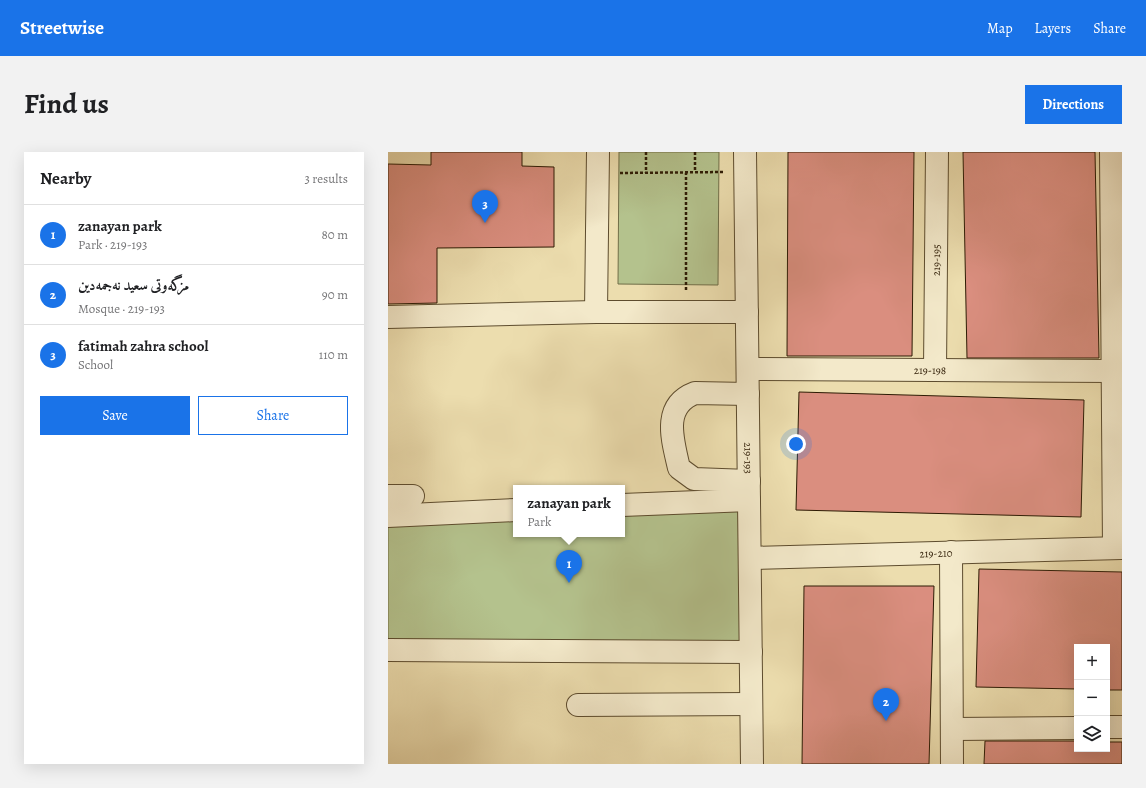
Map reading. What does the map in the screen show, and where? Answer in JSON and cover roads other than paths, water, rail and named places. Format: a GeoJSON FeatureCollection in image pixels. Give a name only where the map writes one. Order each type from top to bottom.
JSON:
{"type":"FeatureCollection","features":[{"type":"Feature","properties":{"kind":"street","name":"219-195"},"geometry":{"type":"LineString","coordinates":[[935,369],[937,152]]}},
{"type":"Feature","properties":{"kind":"street"},"geometry":{"type":"LineString","coordinates":[[1111,152],[1113,371],[1118,548]]}},
{"type":"Feature","properties":{"kind":"street"},"geometry":{"type":"LineString","coordinates":[[596,312],[597,162]]}},
{"type":"Feature","properties":{"kind":"street","name":"219-193"},"geometry":{"type":"LineString","coordinates":[[745,162],[752,764]]}},
{"type":"Feature","properties":{"kind":"street"},"geometry":{"type":"LineString","coordinates":[[388,317],[596,312],[747,312]]}},
{"type":"Feature","properties":{"kind":"street","name":"219-198"},"geometry":{"type":"LineString","coordinates":[[748,369],[1113,371]]}},
{"type":"Feature","properties":{"kind":"street"},"geometry":{"type":"LineString","coordinates":[[748,394],[695,393],[687,396],[678,404],[673,417],[672,437],[679,468],[694,479],[749,490]]}},
{"type":"Feature","properties":{"kind":"street"},"geometry":{"type":"LineString","coordinates":[[625,505],[749,490]]}},
{"type":"Feature","properties":{"kind":"street"},"geometry":{"type":"LineString","coordinates":[[388,496],[413,496]]}},
{"type":"Feature","properties":{"kind":"street"},"geometry":{"type":"LineString","coordinates":[[388,516],[513,510]]}},
{"type":"Feature","properties":{"kind":"street","name":"219-210"},"geometry":{"type":"LineString","coordinates":[[750,558],[1118,548]]}},
{"type":"Feature","properties":{"kind":"street"},"geometry":{"type":"LineString","coordinates":[[951,552],[952,764]]}},
{"type":"Feature","properties":{"kind":"street"},"geometry":{"type":"LineString","coordinates":[[388,650],[751,652]]}},
{"type":"Feature","properties":{"kind":"street"},"geometry":{"type":"LineString","coordinates":[[578,705],[751,704]]}},
{"type":"Feature","properties":{"kind":"street"},"geometry":{"type":"LineString","coordinates":[[1110,727],[1122,727]]}},
{"type":"Feature","properties":{"kind":"street"},"geometry":{"type":"LineString","coordinates":[[952,729],[1074,728]]}},
{"type":"Feature","properties":{"kind":"place","name":"fatimah zahra school"},"geometry":{"type":"Point","coordinates":[485,223]}},
{"type":"Feature","properties":{"kind":"place","name":"zanayan park"},"geometry":{"type":"Point","coordinates":[569,583]}},
{"type":"Feature","properties":{"kind":"place","name":"مزگەوتی سعید نەجمەدین"},"geometry":{"type":"Point","coordinates":[886,721]}}]}
